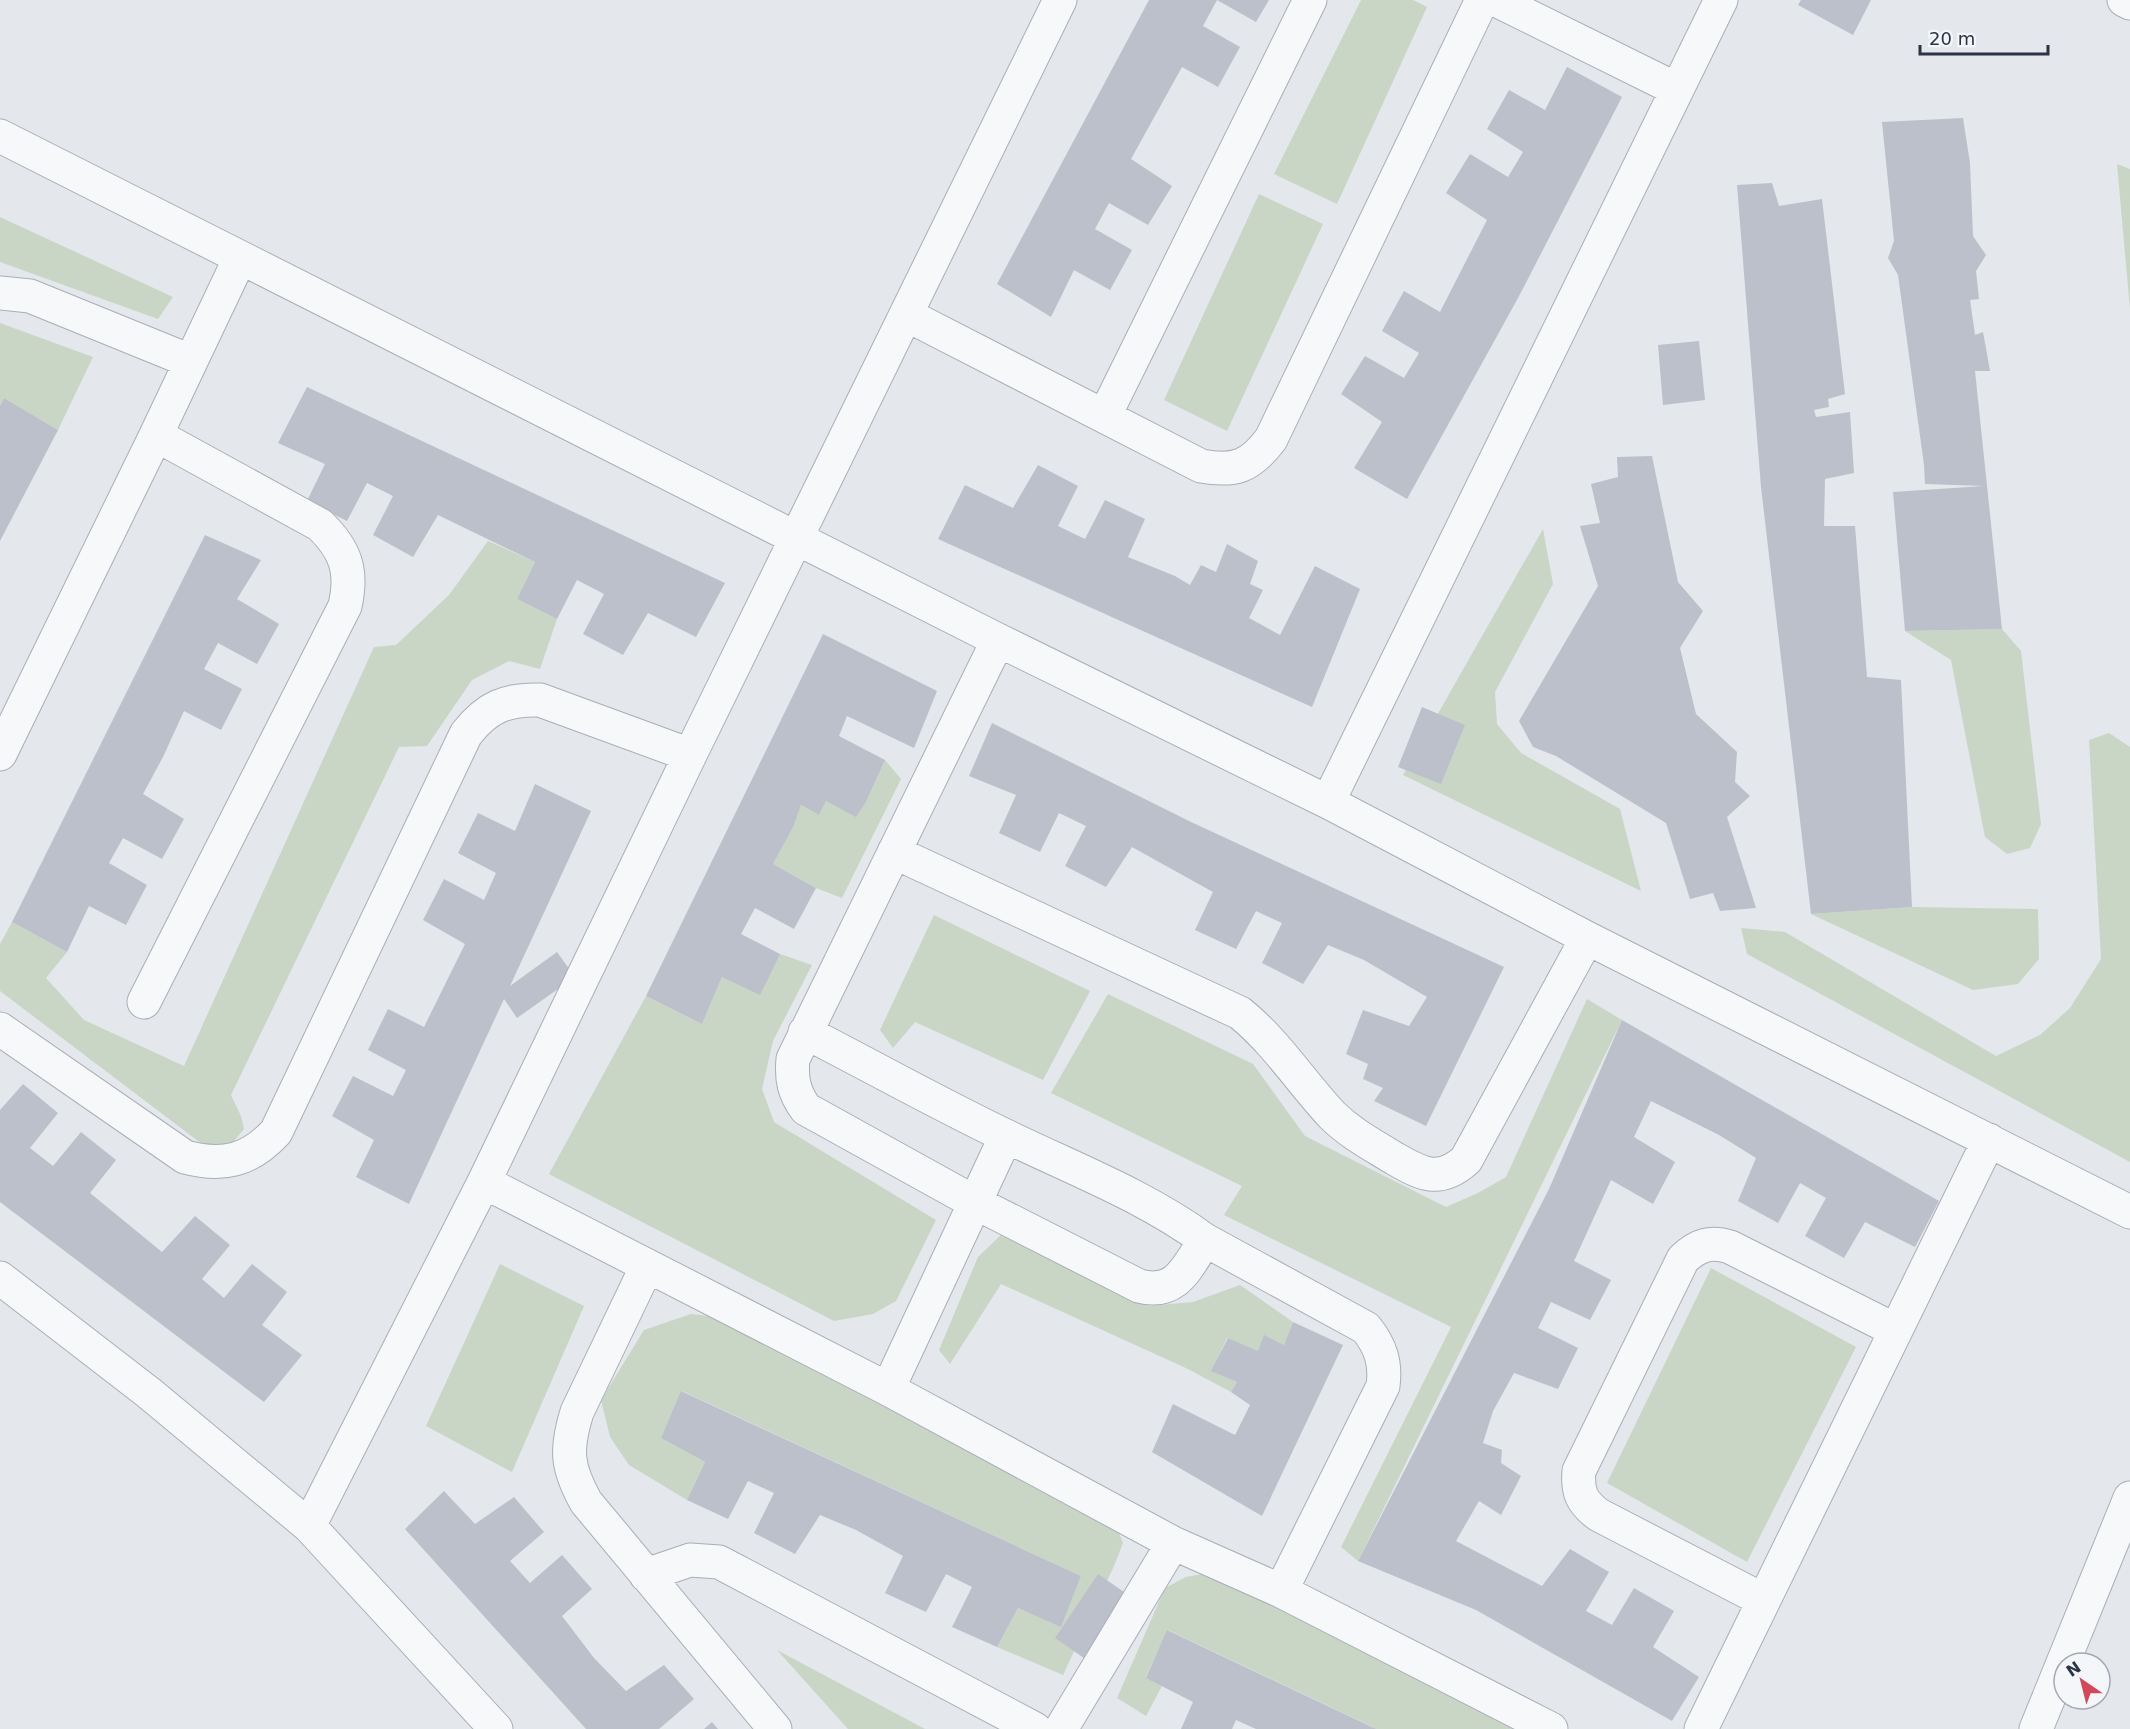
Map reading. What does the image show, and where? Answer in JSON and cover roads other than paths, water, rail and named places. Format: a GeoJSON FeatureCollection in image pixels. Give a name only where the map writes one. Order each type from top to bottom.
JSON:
{"type":"FeatureCollection","features":[{"type":"Feature","properties":{"kind":"street"},"geometry":{"type":"LineString","coordinates":[[309,1526],[484,1182],[690,755],[1060,0]]}},
{"type":"Feature","properties":{"kind":"street"},"geometry":{"type":"LineString","coordinates":[[1104,415],[1310,0]]}},
{"type":"Feature","properties":{"kind":"street"},"geometry":{"type":"LineString","coordinates":[[907,315],[1201,466],[1221,470],[1241,466],[1258,455],[1271,439],[1482,0]]}},
{"type":"Feature","properties":{"kind":"street"},"geometry":{"type":"LineString","coordinates":[[1496,0],[1676,89]]}},
{"type":"Feature","properties":{"kind":"street"},"geometry":{"type":"LineString","coordinates":[[1328,802],[1721,0]]}},
{"type":"Feature","properties":{"kind":"street"},"geometry":{"type":"LineString","coordinates":[[2124,0],[2130,3]]}},
{"type":"Feature","properties":{"kind":"street"},"geometry":{"type":"LineString","coordinates":[[0,136],[796,539],[1328,802],[1587,938],[2130,1212]]}},
{"type":"Feature","properties":{"kind":"street"},"geometry":{"type":"LineString","coordinates":[[0,754],[240,258]]}},
{"type":"Feature","properties":{"kind":"street"},"geometry":{"type":"LineString","coordinates":[[0,293],[30,296],[190,362]]}},
{"type":"Feature","properties":{"kind":"street"},"geometry":{"type":"LineString","coordinates":[[144,1002],[345,606],[349,589],[348,571],[343,554],[333,538],[320,525],[156,435]]}},
{"type":"Feature","properties":{"kind":"street"},"geometry":{"type":"LineString","coordinates":[[998,640],[792,1059],[793,1086],[806,1109],[974,1202],[1139,1286],[1150,1289],[1172,1284],[1180,1277],[1205,1240]]}},
{"type":"Feature","properties":{"kind":"street"},"geometry":{"type":"LineString","coordinates":[[0,1029],[185,1157],[218,1162],[234,1160],[250,1154],[265,1144],[276,1132],[466,734],[476,720],[506,702],[522,699],[540,700],[690,755]]}},
{"type":"Feature","properties":{"kind":"street"},"geometry":{"type":"LineString","coordinates":[[894,852],[1240,1013],[1266,1037],[1324,1106],[1345,1127],[1356,1136],[1421,1173],[1433,1175],[1457,1168],[1466,1160],[1587,938]]}},
{"type":"Feature","properties":{"kind":"street"},"geometry":{"type":"LineString","coordinates":[[806,1032],[1006,1136],[1154,1207],[1205,1240],[1366,1328],[1376,1340],[1382,1355],[1385,1371],[1383,1386],[1281,1591]]}},
{"type":"Feature","properties":{"kind":"street"},"geometry":{"type":"LineString","coordinates":[[888,1389],[1006,1136]]}},
{"type":"Feature","properties":{"kind":"street"},"geometry":{"type":"LineString","coordinates":[[1701,1729],[1989,1140]]}},
{"type":"Feature","properties":{"kind":"street"},"geometry":{"type":"LineString","coordinates":[[484,1182],[888,1389],[1173,1543],[1281,1591],[1551,1729]]}},
{"type":"Feature","properties":{"kind":"street"},"geometry":{"type":"LineString","coordinates":[[1763,1600],[1588,1508],[1581,1497],[1578,1484],[1579,1471],[1683,1259],[1692,1250],[1704,1244],[1730,1247],[1895,1330]]}},
{"type":"Feature","properties":{"kind":"street"},"geometry":{"type":"LineString","coordinates":[[647,1266],[578,1412],[570,1435],[569,1459],[575,1482],[586,1502],[774,1729]]}},
{"type":"Feature","properties":{"kind":"street"},"geometry":{"type":"LineString","coordinates":[[0,1278],[149,1393],[309,1526],[496,1729]]}},
{"type":"Feature","properties":{"kind":"street"},"geometry":{"type":"LineString","coordinates":[[2036,1729],[2130,1498]]}},
{"type":"Feature","properties":{"kind":"street"},"geometry":{"type":"LineString","coordinates":[[1061,1729],[1173,1543]]}},
{"type":"Feature","properties":{"kind":"street"},"geometry":{"type":"LineString","coordinates":[[646,1575],[690,1560],[719,1562],[1035,1729]]}}]}
